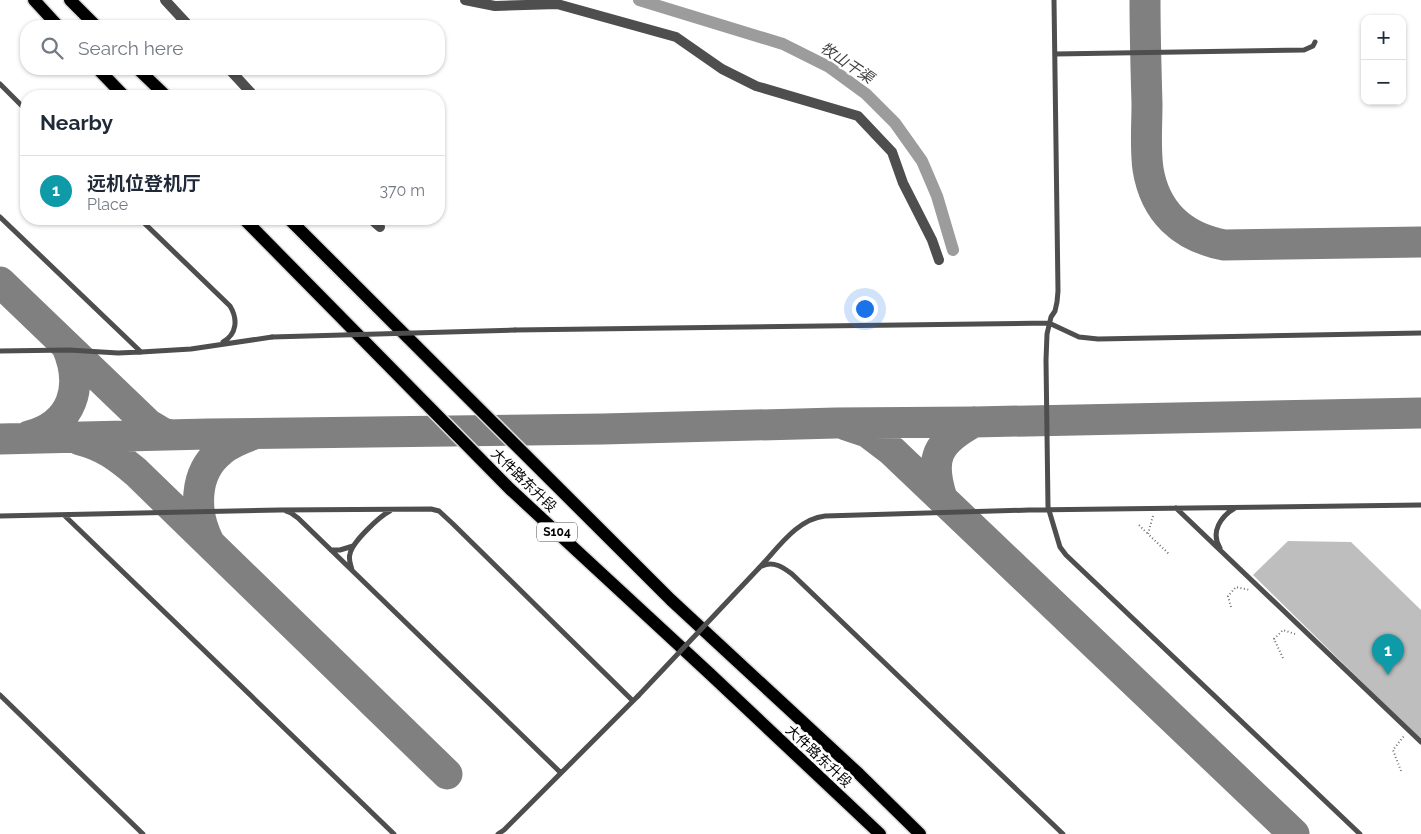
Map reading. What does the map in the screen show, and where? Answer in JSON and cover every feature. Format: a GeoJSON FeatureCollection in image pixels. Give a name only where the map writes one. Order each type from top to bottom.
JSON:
{"type":"FeatureCollection","features":[{"type":"Feature","properties":{"kind":"main road"},"geometry":{"type":"LineString","coordinates":[[34,0],[52,20]]}},
{"type":"Feature","properties":{"kind":"main road"},"geometry":{"type":"LineString","coordinates":[[70,0],[90,20]]}},
{"type":"Feature","properties":{"kind":"main road"},"geometry":{"type":"LineString","coordinates":[[104,75],[118,90]]}},
{"type":"Feature","properties":{"kind":"main road"},"geometry":{"type":"LineString","coordinates":[[144,75],[160,90]]}},
{"type":"Feature","properties":{"kind":"main road","name":"大件路东升段"},"geometry":{"type":"LineString","coordinates":[[250,225],[510,489],[709,672],[880,834]]}},
{"type":"Feature","properties":{"kind":"main road","name":"大件路东升段"},"geometry":{"type":"LineString","coordinates":[[295,225],[671,600],[852,768],[920,834]]}},
{"type":"Feature","properties":{"kind":"street"},"geometry":{"type":"LineString","coordinates":[[165,0],[183,20]]}},
{"type":"Feature","properties":{"kind":"street"},"geometry":{"type":"LineString","coordinates":[[465,0],[495,6],[557,4],[676,37],[722,69],[756,86],[858,116],[892,152],[903,183],[932,240],[939,260]]}},
{"type":"Feature","properties":{"kind":"street"},"geometry":{"type":"LineString","coordinates":[[235,75],[248,90]]}},
{"type":"Feature","properties":{"kind":"lane"},"geometry":{"type":"LineString","coordinates":[[1054,0],[1058,291],[1057,302],[1047,334],[1046,360],[1049,510],[1060,547],[1066,555],[1360,834]]}},
{"type":"Feature","properties":{"kind":"lane"},"geometry":{"type":"LineString","coordinates":[[1055,54],[1304,50],[1314,46],[1315,42]]}},
{"type":"Feature","properties":{"kind":"lane"},"geometry":{"type":"LineString","coordinates":[[0,84],[20,104]]}},
{"type":"Feature","properties":{"kind":"lane"},"geometry":{"type":"LineString","coordinates":[[0,217],[141,352]]}},
{"type":"Feature","properties":{"kind":"lane"},"geometry":{"type":"LineString","coordinates":[[146,225],[226,301],[234,312],[236,319],[234,332],[226,341],[218,345]]}},
{"type":"Feature","properties":{"kind":"lane"},"geometry":{"type":"LineString","coordinates":[[0,351],[69,350],[118,353],[190,349],[272,337],[515,330],[1049,323],[1079,337],[1098,339],[1421,333]]}},
{"type":"Feature","properties":{"kind":"lane"},"geometry":{"type":"LineString","coordinates":[[498,834],[638,696],[798,527],[816,517],[1049,510],[1421,505]]}},
{"type":"Feature","properties":{"kind":"lane"},"geometry":{"type":"LineString","coordinates":[[1176,508],[1421,742]]}},
{"type":"Feature","properties":{"kind":"lane"},"geometry":{"type":"LineString","coordinates":[[1226,556],[1218,545],[1216,536],[1218,524],[1228,512],[1237,508]]}},
{"type":"Feature","properties":{"kind":"lane"},"geometry":{"type":"LineString","coordinates":[[353,571],[350,554],[354,545],[377,519],[393,509]]}},
{"type":"Feature","properties":{"kind":"lane"},"geometry":{"type":"LineString","coordinates":[[0,516],[280,510],[431,509],[439,511],[633,701]]}},
{"type":"Feature","properties":{"kind":"lane"},"geometry":{"type":"LineString","coordinates":[[280,510],[292,513],[298,518],[561,773]]}},
{"type":"Feature","properties":{"kind":"lane"},"geometry":{"type":"LineString","coordinates":[[64,515],[394,834]]}},
{"type":"Feature","properties":{"kind":"lane"},"geometry":{"type":"LineString","coordinates":[[331,550],[340,550],[354,545]]}},
{"type":"Feature","properties":{"kind":"lane"},"geometry":{"type":"LineString","coordinates":[[759,568],[766,564],[771,564],[784,568],[792,574],[1063,834]]}},
{"type":"Feature","properties":{"kind":"lane"},"geometry":{"type":"LineString","coordinates":[[0,695],[143,834]]}},
{"type":"Feature","properties":{"kind":"path"},"geometry":{"type":"LineString","coordinates":[[1148,534],[1155,508]]}},
{"type":"Feature","properties":{"kind":"path"},"geometry":{"type":"LineString","coordinates":[[1139,525],[1169,554]]}},
{"type":"Feature","properties":{"kind":"path"},"geometry":{"type":"LineString","coordinates":[[1231,607],[1228,596],[1236,587],[1265,593]]}},
{"type":"Feature","properties":{"kind":"path"},"geometry":{"type":"LineString","coordinates":[[1283,658],[1274,639],[1282,630],[1316,642]]}},
{"type":"Feature","properties":{"kind":"path"},"geometry":{"type":"LineString","coordinates":[[1401,771],[1393,750],[1408,730]]}},
{"type":"Feature","properties":{"kind":"building"},"geometry":{"type":"Polygon","coordinates":[[[1288,541],[1351,542],[1421,610],[1421,740],[1253,575],[1288,541]]]}},
{"type":"Feature","properties":{"kind":"waterway","name":"牧山干渠"},"geometry":{"type":"LineString","coordinates":[[639,0],[783,44],[829,67],[866,94],[895,123],[922,161],[937,196],[953,250]]}},
{"type":"Feature","properties":{"kind":"taxiway"},"geometry":{"type":"LineString","coordinates":[[1145,0],[1146,145],[1148,169],[1157,198],[1164,210],[1183,229],[1195,236],[1224,245],[1421,242]]}},
{"type":"Feature","properties":{"kind":"taxiway"},"geometry":{"type":"LineString","coordinates":[[0,282],[148,424],[163,433],[171,435]]}},
{"type":"Feature","properties":{"kind":"taxiway"},"geometry":{"type":"LineString","coordinates":[[29,436],[56,423],[65,413],[71,402],[74,390],[74,376],[67,347]]}},
{"type":"Feature","properties":{"kind":"taxiway"},"geometry":{"type":"LineString","coordinates":[[0,439],[1421,413]]}},
{"type":"Feature","properties":{"kind":"taxiway"},"geometry":{"type":"LineString","coordinates":[[942,498],[936,472],[939,452],[944,444],[961,429],[974,422]]}},
{"type":"Feature","properties":{"kind":"taxiway"},"geometry":{"type":"LineString","coordinates":[[846,425],[867,432],[892,451],[1294,834]]}},
{"type":"Feature","properties":{"kind":"taxiway"},"geometry":{"type":"LineString","coordinates":[[209,542],[204,531],[199,506],[199,494],[205,470],[224,448],[252,435]]}},
{"type":"Feature","properties":{"kind":"taxiway"},"geometry":{"type":"LineString","coordinates":[[80,440],[96,445],[136,472],[447,774]]}},
{"type":"Feature","properties":{"kind":"place","name":"远机位登机厅"},"geometry":{"type":"Point","coordinates":[1388,675]}}]}
